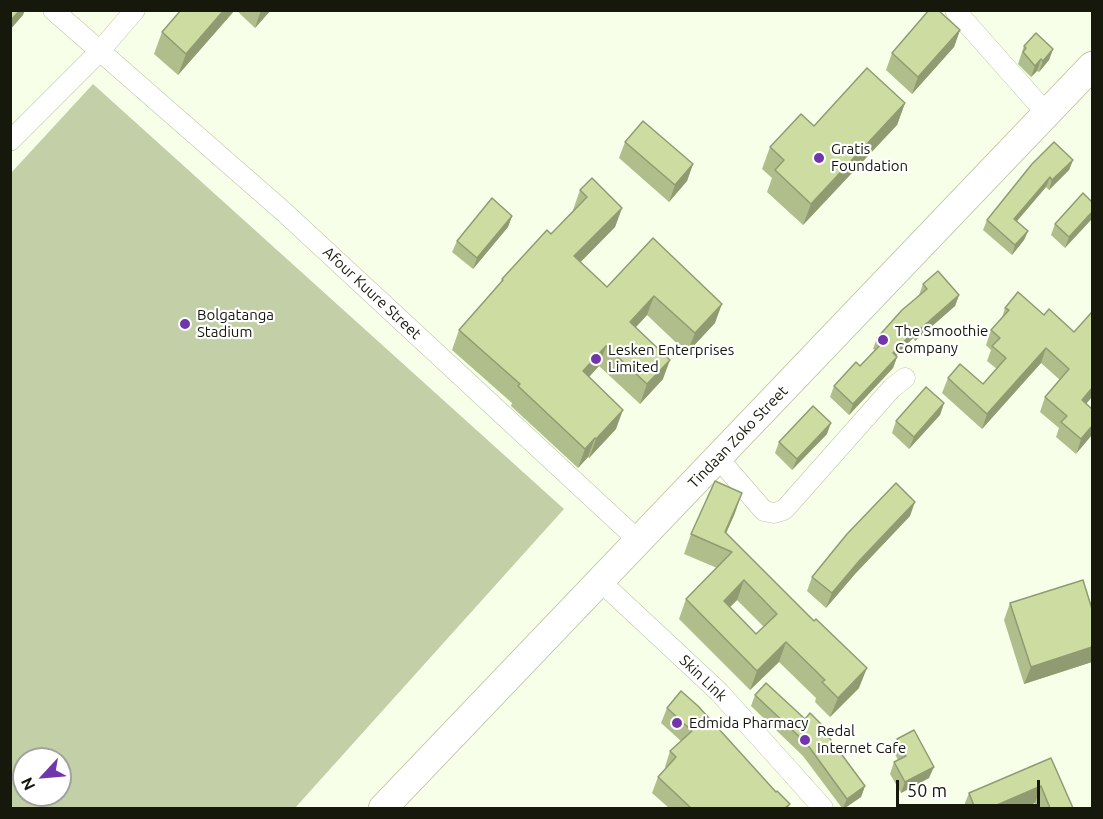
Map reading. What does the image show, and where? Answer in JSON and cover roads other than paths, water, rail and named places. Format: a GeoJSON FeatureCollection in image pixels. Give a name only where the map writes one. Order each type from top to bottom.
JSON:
{"type":"FeatureCollection","features":[{"type":"Feature","properties":{"kind":"main road","name":"Tindaan Zoko Street"},"geometry":{"type":"LineString","coordinates":[[383,808],[1092,66]]}},
{"type":"Feature","properties":{"kind":"street","name":"Afour Kuure Street"},"geometry":{"type":"LineString","coordinates":[[53,10],[284,212],[639,541]]}},
{"type":"Feature","properties":{"kind":"street"},"geometry":{"type":"LineString","coordinates":[[10,141],[99,52],[135,10]]}},
{"type":"Feature","properties":{"kind":"street"},"geometry":{"type":"LineString","coordinates":[[955,10],[1047,114]]}},
{"type":"Feature","properties":{"kind":"street"},"geometry":{"type":"LineString","coordinates":[[718,458],[764,511],[774,513],[781,511],[892,388],[905,378]]}},
{"type":"Feature","properties":{"kind":"street","name":"Skin Link"},"geometry":{"type":"LineString","coordinates":[[600,581],[719,692],[823,808]]}},
{"type":"Feature","properties":{"kind":"place","name":"Gratis Foundation"},"geometry":{"type":"Point","coordinates":[819,158]}},
{"type":"Feature","properties":{"kind":"place","name":"Bolgatanga Stadium"},"geometry":{"type":"Point","coordinates":[185,324]}},
{"type":"Feature","properties":{"kind":"place","name":"The Smoothie Company"},"geometry":{"type":"Point","coordinates":[883,340]}},
{"type":"Feature","properties":{"kind":"place","name":"Lesken Enterprises Limited"},"geometry":{"type":"Point","coordinates":[596,359]}},
{"type":"Feature","properties":{"kind":"place","name":"Edmida Pharmacy"},"geometry":{"type":"Point","coordinates":[677,723]}},
{"type":"Feature","properties":{"kind":"place","name":"Redal Internet Cafe"},"geometry":{"type":"Point","coordinates":[805,740]}}]}
